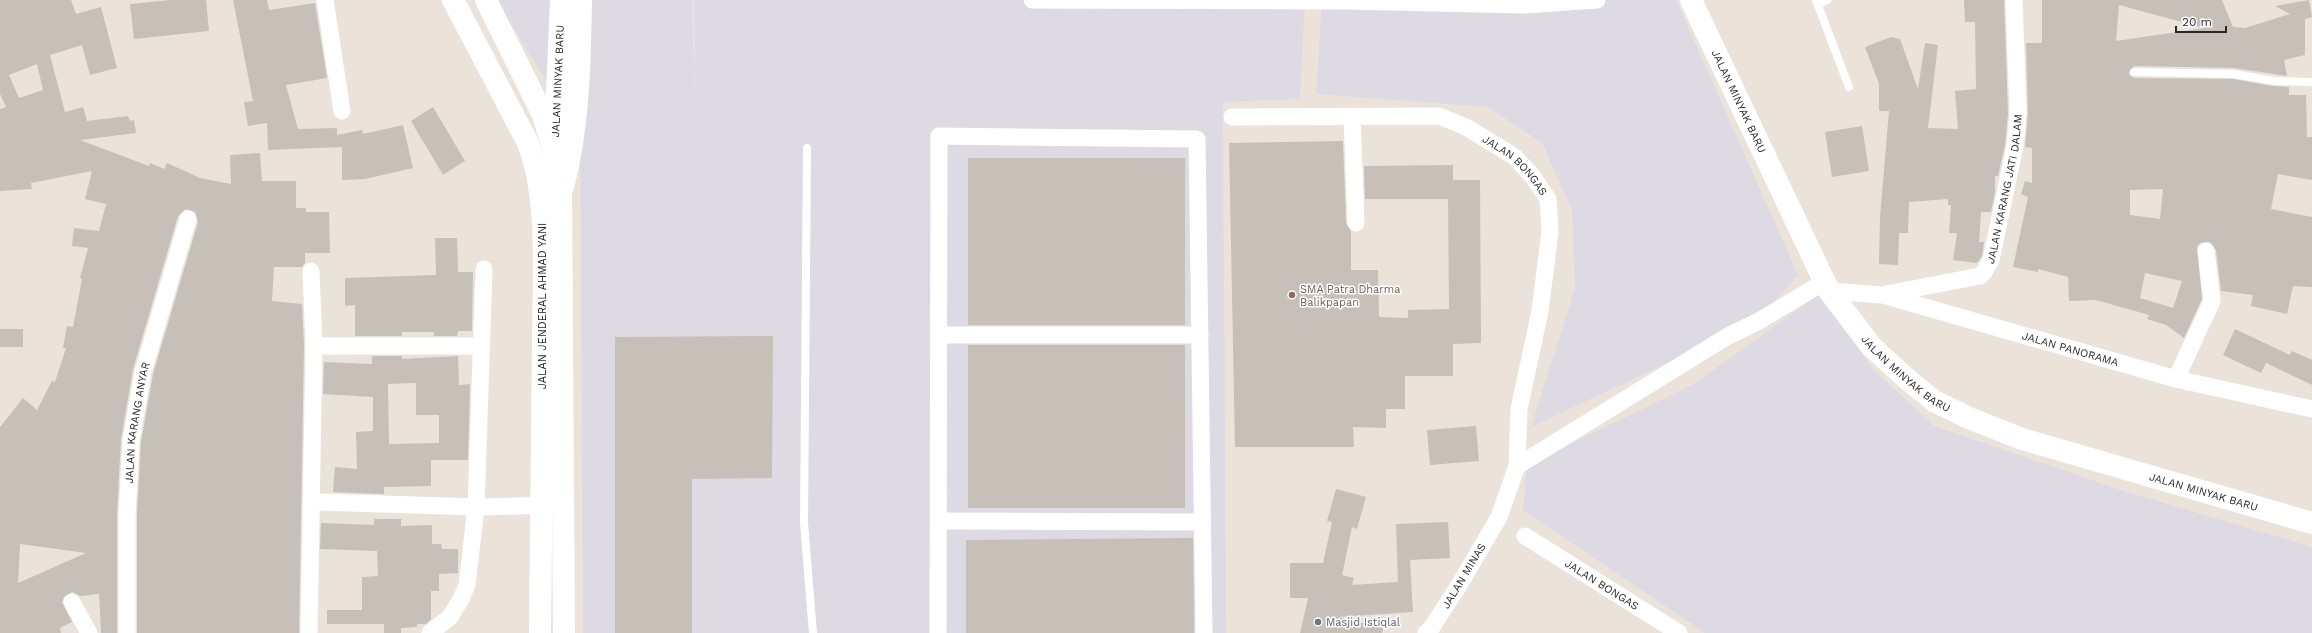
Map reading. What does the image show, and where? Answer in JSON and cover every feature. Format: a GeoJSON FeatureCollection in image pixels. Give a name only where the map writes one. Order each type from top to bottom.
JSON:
{"type":"FeatureCollection","features":[{"type":"Feature","properties":{"kind":"main road","name":"JALAN JENDERAL AHMAD YANI"},"geometry":{"type":"LineString","coordinates":[[453,0],[522,129],[533,153],[539,184],[542,229],[540,633]]}},
{"type":"Feature","properties":{"kind":"main road","name":"JALAN JENDERAL AHMAD YANI"},"geometry":{"type":"LineString","coordinates":[[486,0],[543,115],[554,152],[561,194],[564,633]]}},
{"type":"Feature","properties":{"kind":"main road","name":"JALAN MINYAK BARU"},"geometry":{"type":"LineString","coordinates":[[539,184],[554,152],[557,119],[561,0]]}},
{"type":"Feature","properties":{"kind":"main road"},"geometry":{"type":"LineString","coordinates":[[561,194],[570,158],[576,120],[580,74],[581,0]]}},
{"type":"Feature","properties":{"kind":"main road","name":"JALAN MINYAK BARU"},"geometry":{"type":"LineString","coordinates":[[1690,0],[1827,286],[1872,346],[1908,380],[1934,401],[1969,418],[2022,439],[2312,523]]}},
{"type":"Feature","properties":{"kind":"main road"},"geometry":{"type":"LineString","coordinates":[[542,442],[563,442]]}},
{"type":"Feature","properties":{"kind":"street"},"geometry":{"type":"LineString","coordinates":[[325,0],[342,111]]}},
{"type":"Feature","properties":{"kind":"street"},"geometry":{"type":"LineString","coordinates":[[1032,0],[1345,1],[1524,5],[1597,0]]}},
{"type":"Feature","properties":{"kind":"street","name":"JALAN KARANG JATI DALAM"},"geometry":{"type":"LineString","coordinates":[[1883,295],[1980,276],[1991,260],[2015,146],[2018,113],[2014,0]]}},
{"type":"Feature","properties":{"kind":"street"},"geometry":{"type":"LineString","coordinates":[[1352,116],[1356,223]]}},
{"type":"Feature","properties":{"kind":"street","name":"JALAN BONGAS"},"geometry":{"type":"LineString","coordinates":[[1232,117],[1439,116],[1466,127],[1515,157],[1533,177],[1548,199],[1550,232],[1540,311],[1519,409],[1517,466],[1499,517]]}},
{"type":"Feature","properties":{"kind":"street"},"geometry":{"type":"LineString","coordinates":[[938,633],[939,136],[1197,139],[1204,633]]}},
{"type":"Feature","properties":{"kind":"street","name":"JALAN KARANG ANYAR"},"geometry":{"type":"LineString","coordinates":[[127,633],[127,508],[131,441],[143,372],[188,218]]}},
{"type":"Feature","properties":{"kind":"street"},"geometry":{"type":"LineString","coordinates":[[2176,379],[2212,301],[2206,251]]}},
{"type":"Feature","properties":{"kind":"street"},"geometry":{"type":"LineString","coordinates":[[430,633],[450,616],[462,599],[481,506],[481,346],[484,269]]}},
{"type":"Feature","properties":{"kind":"street"},"geometry":{"type":"LineString","coordinates":[[309,633],[314,346],[311,271]]}},
{"type":"Feature","properties":{"kind":"street"},"geometry":{"type":"LineString","coordinates":[[1517,466],[1728,336],[1827,286]]}},
{"type":"Feature","properties":{"kind":"street","name":"JALAN PANORAMA"},"geometry":{"type":"LineString","coordinates":[[1827,286],[1883,295],[2176,379],[2312,408]]}},
{"type":"Feature","properties":{"kind":"street"},"geometry":{"type":"LineString","coordinates":[[939,335],[1200,335]]}},
{"type":"Feature","properties":{"kind":"street"},"geometry":{"type":"LineString","coordinates":[[324,346],[481,346]]}},
{"type":"Feature","properties":{"kind":"street"},"geometry":{"type":"LineString","coordinates":[[320,502],[481,506],[564,504]]}},
{"type":"Feature","properties":{"kind":"street","name":"JALAN MINAS"},"geometry":{"type":"LineString","coordinates":[[1426,633],[1432,627],[1462,582],[1499,517]]}},
{"type":"Feature","properties":{"kind":"street"},"geometry":{"type":"LineString","coordinates":[[939,521],[1202,522]]}},
{"type":"Feature","properties":{"kind":"street","name":"JALAN BONGAS"},"geometry":{"type":"LineString","coordinates":[[1525,536],[1679,633]]}},
{"type":"Feature","properties":{"kind":"street"},"geometry":{"type":"LineString","coordinates":[[72,602],[89,633]]}},
{"type":"Feature","properties":{"kind":"lane"},"geometry":{"type":"LineString","coordinates":[[1827,0],[1817,2],[1849,87]]}},
{"type":"Feature","properties":{"kind":"lane"},"geometry":{"type":"LineString","coordinates":[[2134,72],[2234,74],[2274,81],[2312,82]]}},
{"type":"Feature","properties":{"kind":"lane"},"geometry":{"type":"LineString","coordinates":[[807,148],[804,523],[813,633]]}},
{"type":"Feature","properties":{"kind":"shaded area"},"geometry":{"type":"Polygon","coordinates":[[[496,0],[692,0],[695,100],[694,0],[1305,0],[1300,99],[1223,102],[1226,633],[583,633],[580,135],[496,0]]]}},
{"type":"Feature","properties":{"kind":"shaded area"},"geometry":{"type":"Polygon","coordinates":[[[1322,0],[1676,0],[1798,275],[1756,321],[1531,427],[1575,288],[1572,210],[1542,143],[1488,107],[1316,94],[1322,0]]]}},
{"type":"Feature","properties":{"kind":"shaded area"},"geometry":{"type":"Polygon","coordinates":[[[1818,295],[1874,370],[1934,426],[2124,491],[2312,547],[2312,633],[1705,633],[1523,510],[1527,465],[1694,384],[1818,295]]]}},
{"type":"Feature","properties":{"kind":"building"},"geometry":{"type":"Polygon","coordinates":[[[0,0],[71,0],[76,14],[101,7],[117,68],[90,75],[82,45],[50,55],[65,112],[83,107],[87,121],[128,116],[130,121],[134,120],[136,133],[80,140],[149,166],[150,163],[164,169],[167,163],[200,178],[231,184],[230,155],[260,153],[262,181],[296,181],[296,208],[306,208],[306,212],[329,212],[330,253],[305,253],[305,263],[302,267],[274,267],[272,301],[302,304],[304,346],[299,633],[137,633],[137,515],[141,442],[153,374],[198,222],[195,212],[186,209],[178,216],[133,369],[121,439],[117,514],[117,633],[101,633],[99,594],[80,596],[72,592],[64,597],[62,602],[72,622],[60,628],[61,633],[0,633],[0,427],[23,398],[37,410],[52,381],[55,382],[66,348],[63,348],[67,326],[73,327],[82,279],[80,278],[88,248],[72,246],[74,228],[99,231],[106,204],[85,199],[92,171],[31,183],[32,189],[0,191],[0,109],[6,107],[0,94],[0,0]],[[37,64],[9,75],[19,98],[43,90],[37,64]],[[20,544],[18,583],[86,553],[20,544]]]}},
{"type":"Feature","properties":{"kind":"building"},"geometry":{"type":"Polygon","coordinates":[[[171,0],[206,0],[209,31],[134,39],[130,4],[171,0]]]}},
{"type":"Feature","properties":{"kind":"building"},"geometry":{"type":"Polygon","coordinates":[[[233,0],[267,0],[269,10],[315,3],[327,78],[286,85],[298,129],[337,128],[337,135],[362,130],[363,134],[403,125],[413,168],[365,179],[342,180],[342,147],[268,150],[267,123],[248,126],[244,102],[253,101],[233,0]]]}},
{"type":"Feature","properties":{"kind":"building"},"geometry":{"type":"Polygon","coordinates":[[[1964,0],[2004,0],[2008,113],[2005,145],[1998,176],[1995,176],[1995,192],[1991,212],[1981,212],[1979,242],[1984,242],[1982,256],[1977,263],[1953,260],[1957,233],[1949,233],[1951,205],[1948,205],[1948,199],[1909,202],[1908,233],[1899,233],[1898,265],[1879,264],[1880,217],[1889,111],[1879,111],[1879,84],[1865,47],[1891,37],[1900,39],[1918,89],[1925,43],[1938,45],[1928,128],[1958,129],[1955,91],[1976,89],[1975,22],[1965,22],[1964,0]]]}},
{"type":"Feature","properties":{"kind":"building"},"geometry":{"type":"Polygon","coordinates":[[[2042,0],[2222,0],[2233,27],[2245,28],[2290,14],[2275,6],[2309,0],[2312,17],[2305,19],[2305,55],[2284,60],[2287,76],[2234,68],[2134,66],[2129,72],[2129,75],[2134,78],[2233,79],[2273,86],[2289,87],[2289,95],[2306,95],[2307,137],[2312,137],[2312,180],[2278,174],[2271,209],[2312,217],[2312,287],[2293,286],[2287,314],[2251,306],[2253,295],[2221,291],[2216,250],[2210,242],[2200,243],[2197,247],[2202,299],[2184,338],[2166,325],[2147,319],[2149,315],[2096,300],[2069,301],[2068,277],[2038,269],[2038,272],[2013,267],[2028,197],[2021,194],[2025,181],[2032,183],[2032,148],[2025,147],[2028,113],[2026,43],[2042,43],[2042,0]],[[2119,5],[2116,41],[2204,28],[2119,5]],[[2163,189],[2130,190],[2130,215],[2160,219],[2163,189]],[[2145,273],[2140,298],[2173,308],[2182,281],[2145,273]]]}},
{"type":"Feature","properties":{"kind":"building"},"geometry":{"type":"Polygon","coordinates":[[[433,107],[465,161],[443,175],[411,121],[433,107]]]}},
{"type":"Feature","properties":{"kind":"building"},"geometry":{"type":"Polygon","coordinates":[[[1862,126],[1869,171],[1832,177],[1825,132],[1862,126]]]}},
{"type":"Feature","properties":{"kind":"building","name":"SMA Patra Dharma Balikpapan"},"geometry":{"type":"Polygon","coordinates":[[[1343,141],[1346,223],[1351,231],[1351,270],[1378,270],[1379,317],[1408,318],[1408,310],[1449,309],[1448,199],[1365,199],[1364,166],[1453,165],[1453,180],[1480,180],[1481,343],[1453,344],[1453,376],[1405,376],[1405,409],[1386,409],[1386,428],[1353,427],[1354,447],[1235,447],[1229,143],[1343,141]]]}},
{"type":"Feature","properties":{"kind":"building"},"geometry":{"type":"Polygon","coordinates":[[[968,158],[1185,158],[1185,325],[968,325],[968,158]]]}},
{"type":"Feature","properties":{"kind":"building"},"geometry":{"type":"Polygon","coordinates":[[[435,238],[457,238],[458,272],[473,272],[472,331],[458,331],[457,336],[434,336],[434,332],[402,332],[402,336],[355,336],[355,305],[345,306],[345,278],[436,275],[435,238]]]}},
{"type":"Feature","properties":{"kind":"building"},"geometry":{"type":"Polygon","coordinates":[[[0,329],[23,329],[23,347],[0,347],[0,329]]]}},
{"type":"Feature","properties":{"kind":"building"},"geometry":{"type":"Polygon","coordinates":[[[2235,329],[2290,355],[2292,351],[2312,360],[2312,385],[2266,363],[2261,373],[2223,355],[2235,329]]]}},
{"type":"Feature","properties":{"kind":"building"},"geometry":{"type":"Polygon","coordinates":[[[773,336],[772,478],[692,479],[692,633],[615,633],[615,337],[773,336]]]}},
{"type":"Feature","properties":{"kind":"building"},"geometry":{"type":"Polygon","coordinates":[[[968,345],[1185,345],[1185,508],[968,508],[968,345]]]}},
{"type":"Feature","properties":{"kind":"building"},"geometry":{"type":"Polygon","coordinates":[[[372,356],[402,356],[402,359],[458,356],[459,385],[470,384],[468,460],[431,460],[431,486],[384,487],[384,494],[333,492],[335,467],[357,469],[356,432],[373,431],[373,397],[323,394],[324,362],[372,364],[372,356]],[[416,383],[388,384],[389,444],[439,443],[439,415],[416,415],[416,383]]]}},
{"type":"Feature","properties":{"kind":"building"},"geometry":{"type":"Polygon","coordinates":[[[1476,426],[1479,461],[1430,465],[1427,430],[1476,426]]]}},
{"type":"Feature","properties":{"kind":"building"},"geometry":{"type":"Polygon","coordinates":[[[1336,489],[1366,497],[1357,529],[1352,527],[1342,575],[1354,578],[1352,585],[1398,582],[1396,524],[1448,522],[1450,558],[1410,560],[1413,612],[1338,617],[1383,628],[1382,633],[1300,633],[1308,598],[1290,598],[1290,563],[1323,563],[1332,522],[1327,521],[1336,489]]]}},
{"type":"Feature","properties":{"kind":"building"},"geometry":{"type":"Polygon","coordinates":[[[374,519],[401,519],[401,526],[432,525],[432,544],[441,544],[442,549],[458,549],[458,573],[439,574],[439,591],[431,591],[431,619],[426,624],[417,624],[417,627],[401,628],[401,633],[384,633],[384,624],[327,624],[327,610],[362,610],[362,577],[378,576],[377,551],[320,549],[321,523],[374,525],[374,519]]]}},
{"type":"Feature","properties":{"kind":"building"},"geometry":{"type":"Polygon","coordinates":[[[1193,538],[1194,633],[966,633],[966,540],[1193,538]]]}},
{"type":"Feature","properties":{"kind":"place","name":"SMA Patra Dharma Balikpapan"},"geometry":{"type":"Point","coordinates":[1292,295]}},
{"type":"Feature","properties":{"kind":"place","name":"Masjid Istiqlal"},"geometry":{"type":"Point","coordinates":[1318,622]}}]}
